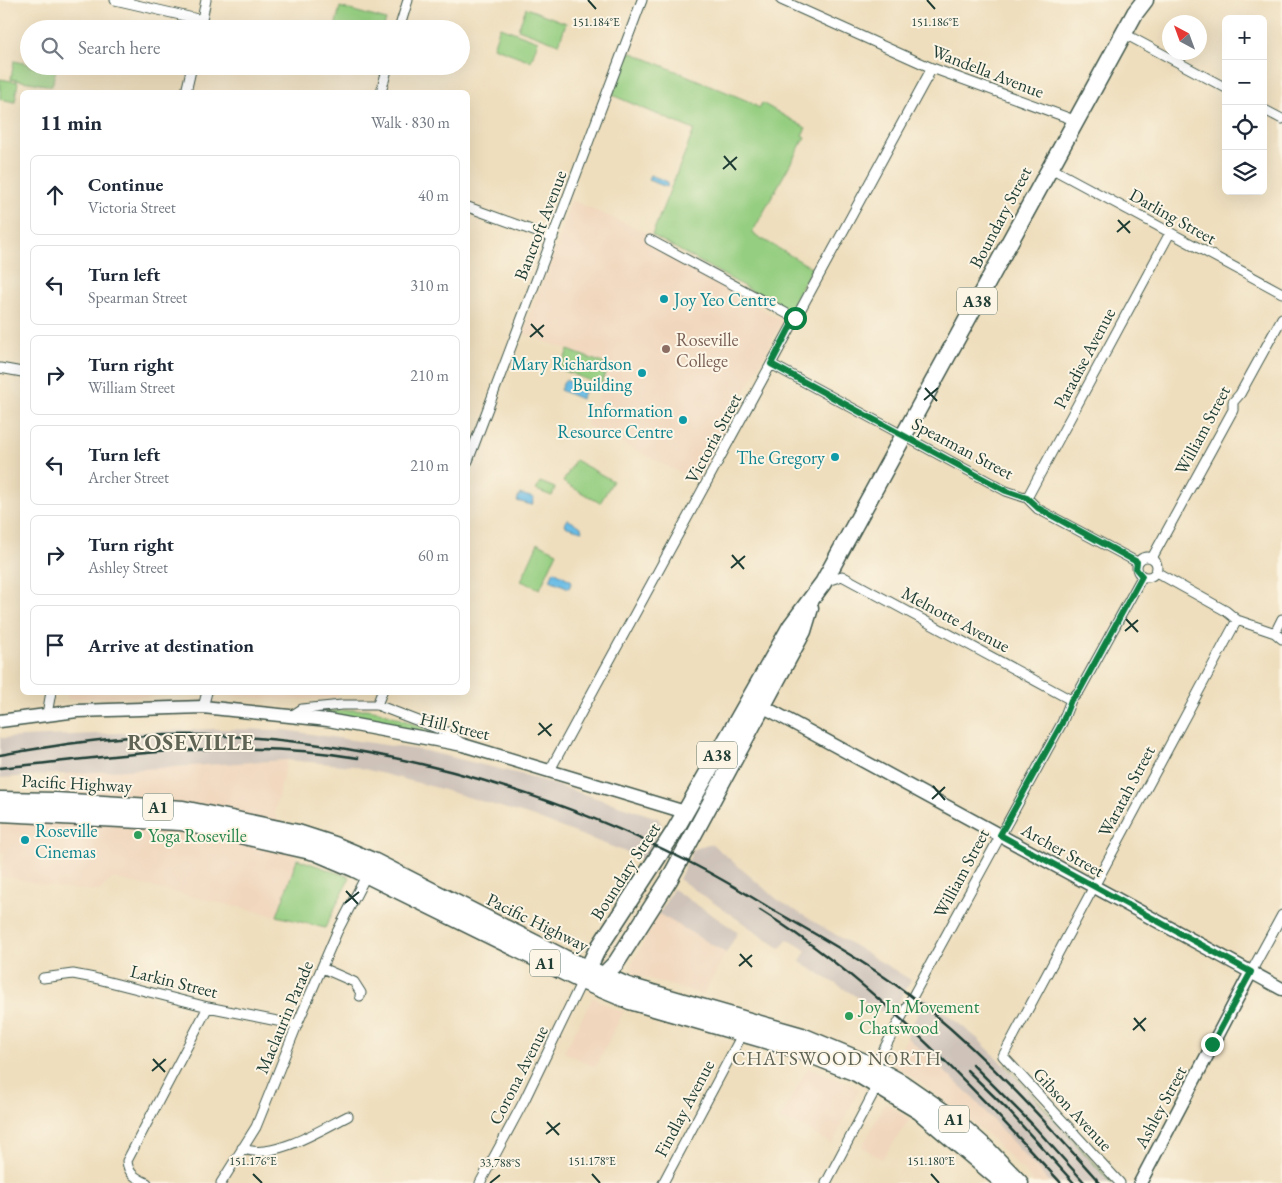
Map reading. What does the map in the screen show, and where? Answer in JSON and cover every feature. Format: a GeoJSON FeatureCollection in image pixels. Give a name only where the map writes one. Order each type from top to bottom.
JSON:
{"type":"FeatureCollection","features":[{"type":"Feature","properties":{"kind":"highway","name":"Boundary Street"},"geometry":{"type":"LineString","coordinates":[[585,975],[596,952],[649,873],[685,812],[803,630],[814,598],[904,436],[1136,6],[1145,0]]}},
{"type":"Feature","properties":{"kind":"highway","name":"Boundary Street"},"geometry":{"type":"LineString","coordinates":[[604,975],[618,959],[669,880],[756,702]]}},
{"type":"Feature","properties":{"kind":"highway","name":"Pacific Highway"},"geometry":{"type":"LineString","coordinates":[[0,800],[55,801],[183,809],[312,837],[370,868],[585,975],[630,1001],[745,1028],[802,1036],[876,1076],[926,1099],[951,1117],[985,1147],[1020,1183]]}},
{"type":"Feature","properties":{"kind":"highway","name":"Pacific Highway"},"geometry":{"type":"LineString","coordinates":[[0,813],[137,819],[194,824],[315,852],[370,868]]}},
{"type":"Feature","properties":{"kind":"highway"},"geometry":{"type":"LineString","coordinates":[[585,975],[604,975]]}},
{"type":"Feature","properties":{"kind":"highway","name":"Pacific Highway"},"geometry":{"type":"LineString","coordinates":[[604,975],[745,1028]]}},
{"type":"Feature","properties":{"kind":"highway","name":"Pacific Highway"},"geometry":{"type":"LineString","coordinates":[[876,1076],[900,1098],[943,1129],[1004,1183]]}},
{"type":"Feature","properties":{"kind":"street"},"geometry":{"type":"LineString","coordinates":[[115,0],[187,20]]}},
{"type":"Feature","properties":{"kind":"street"},"geometry":{"type":"LineString","coordinates":[[202,20],[206,0]]}},
{"type":"Feature","properties":{"kind":"street"},"geometry":{"type":"LineString","coordinates":[[402,20],[408,0]]}},
{"type":"Feature","properties":{"kind":"street","name":"Bancroft Avenue"},"geometry":{"type":"LineString","coordinates":[[470,456],[642,0]]}},
{"type":"Feature","properties":{"kind":"street","name":"Wandella Avenue"},"geometry":{"type":"LineString","coordinates":[[781,0],[932,68],[1074,120]]}},
{"type":"Feature","properties":{"kind":"street"},"geometry":{"type":"LineString","coordinates":[[1123,33],[1222,86]]}},
{"type":"Feature","properties":{"kind":"street","name":"Victoria Street"},"geometry":{"type":"LineString","coordinates":[[550,770],[932,68]]}},
{"type":"Feature","properties":{"kind":"street"},"geometry":{"type":"LineString","coordinates":[[186,90],[190,75]]}},
{"type":"Feature","properties":{"kind":"street"},"geometry":{"type":"LineString","coordinates":[[382,90],[386,75]]}},
{"type":"Feature","properties":{"kind":"street"},"geometry":{"type":"LineString","coordinates":[[1267,111],[1282,119]]}},
{"type":"Feature","properties":{"kind":"street","name":"Darling Street"},"geometry":{"type":"LineString","coordinates":[[1049,167],[1282,297]]}},
{"type":"Feature","properties":{"kind":"street"},"geometry":{"type":"LineString","coordinates":[[470,207],[553,238]]}},
{"type":"Feature","properties":{"kind":"street","name":"Paradise Avenue"},"geometry":{"type":"LineString","coordinates":[[1027,498],[1170,233]]}},
{"type":"Feature","properties":{"kind":"street"},"geometry":{"type":"LineString","coordinates":[[650,240],[795,318]]}},
{"type":"Feature","properties":{"kind":"street","name":"William Street"},"geometry":{"type":"LineString","coordinates":[[1152,558],[1233,410],[1233,402],[1240,394],[1282,318]]}},
{"type":"Feature","properties":{"kind":"street","name":"Spearman Street"},"geometry":{"type":"LineString","coordinates":[[771,364],[1006,491],[1027,498],[1038,508],[1137,562]]}},
{"type":"Feature","properties":{"kind":"street"},"geometry":{"type":"LineString","coordinates":[[0,368],[20,372]]}},
{"type":"Feature","properties":{"kind":"street"},"geometry":{"type":"LineString","coordinates":[[1144,557],[1152,558],[1157,564],[1156,572],[1150,577],[1142,576],[1136,569],[1137,562],[1144,557]]}},
{"type":"Feature","properties":{"kind":"street"},"geometry":{"type":"LineString","coordinates":[[1156,572],[1226,611],[1237,620],[1278,636],[1282,619]]}},
{"type":"Feature","properties":{"kind":"street","name":"Melnotte Avenue"},"geometry":{"type":"LineString","coordinates":[[823,583],[842,576],[1071,700]]}},
{"type":"Feature","properties":{"kind":"street","name":"William Street"},"geometry":{"type":"LineString","coordinates":[[830,1181],[873,1094],[878,1060],[1062,723],[1071,700],[1080,690],[1142,576]]}},
{"type":"Feature","properties":{"kind":"street","name":"Waratah Street"},"geometry":{"type":"LineString","coordinates":[[1003,1056],[1237,620]]}},
{"type":"Feature","properties":{"kind":"street"},"geometry":{"type":"LineString","coordinates":[[47,714],[50,695]]}},
{"type":"Feature","properties":{"kind":"street"},"geometry":{"type":"LineString","coordinates":[[203,707],[206,695]]}},
{"type":"Feature","properties":{"kind":"street"},"geometry":{"type":"LineString","coordinates":[[377,705],[381,695]]}},
{"type":"Feature","properties":{"kind":"street","name":"Archer Street"},"geometry":{"type":"LineString","coordinates":[[756,702],[1282,989]]}},
{"type":"Feature","properties":{"kind":"street"},"geometry":{"type":"LineString","coordinates":[[291,716],[302,709],[342,705],[377,705],[447,732],[463,745]]}},
{"type":"Feature","properties":{"kind":"street","name":"Hill Street"},"geometry":{"type":"LineString","coordinates":[[0,721],[47,714],[203,707],[372,726],[463,745],[550,770],[646,802],[685,812]]}},
{"type":"Feature","properties":{"kind":"street","name":"Maclaurin Parade"},"geometry":{"type":"LineString","coordinates":[[221,1183],[256,1127],[322,968],[370,868]]}},
{"type":"Feature","properties":{"kind":"street","name":"Ashley Street"},"geometry":{"type":"LineString","coordinates":[[1140,1183],[1282,915]]}},
{"type":"Feature","properties":{"kind":"street"},"geometry":{"type":"LineString","coordinates":[[322,968],[354,982],[362,993],[360,996]]}},
{"type":"Feature","properties":{"kind":"street","name":"Larkin Street"},"geometry":{"type":"LineString","coordinates":[[43,978],[73,974],[208,1007],[297,1025]]}},
{"type":"Feature","properties":{"kind":"street","name":"Corona Avenue"},"geometry":{"type":"LineString","coordinates":[[480,1183],[529,1092],[585,975]]}},
{"type":"Feature","properties":{"kind":"street"},"geometry":{"type":"LineString","coordinates":[[147,1183],[135,1178],[128,1167],[127,1161],[208,1007]]}},
{"type":"Feature","properties":{"kind":"street","name":"Findlay Avenue"},"geometry":{"type":"LineString","coordinates":[[662,1183],[745,1028]]}},
{"type":"Feature","properties":{"kind":"street","name":"Gibson Avenue"},"geometry":{"type":"LineString","coordinates":[[1003,1056],[1120,1183]]}},
{"type":"Feature","properties":{"kind":"street"},"geometry":{"type":"LineString","coordinates":[[242,1148],[251,1153],[263,1153],[320,1130],[348,1116]]}},
{"type":"Feature","properties":{"kind":"shaded area","name":"Roseville College"},"geometry":{"type":"Polygon","coordinates":[[[571,200],[652,235],[647,243],[783,321],[697,481],[586,425],[611,365],[522,333],[557,244],[571,200]]]}},
{"type":"Feature","properties":{"kind":"shaded area"},"geometry":{"type":"Polygon","coordinates":[[[67,695],[190,695],[68,699],[67,695]]]}},
{"type":"Feature","properties":{"kind":"shaded area"},"geometry":{"type":"Polygon","coordinates":[[[220,695],[338,695],[337,697],[289,700],[220,695]]]}},
{"type":"Feature","properties":{"kind":"shaded area"},"geometry":{"type":"Polygon","coordinates":[[[213,729],[284,730],[426,751],[528,776],[658,818],[662,826],[644,862],[631,854],[531,816],[434,787],[353,766],[287,760],[0,778],[0,738],[213,729]]]}},
{"type":"Feature","properties":{"kind":"shaded area"},"geometry":{"type":"Polygon","coordinates":[[[287,760],[274,813],[297,859],[277,916],[113,878],[99,891],[60,888],[0,876],[5,853],[0,853],[0,825],[48,824],[66,773],[287,760]]]}},
{"type":"Feature","properties":{"kind":"shaded area"},"geometry":{"type":"Polygon","coordinates":[[[712,844],[778,900],[911,980],[890,1017],[800,962],[806,950],[787,939],[781,949],[679,879],[694,849],[712,844]]]}},
{"type":"Feature","properties":{"kind":"shaded area"},"geometry":{"type":"Polygon","coordinates":[[[673,889],[738,932],[726,953],[659,914],[673,889]]]}},
{"type":"Feature","properties":{"kind":"shaded area"},"geometry":{"type":"Polygon","coordinates":[[[659,914],[726,953],[703,995],[633,974],[632,964],[659,914]]]}},
{"type":"Feature","properties":{"kind":"shaded area"},"geometry":{"type":"Polygon","coordinates":[[[593,997],[616,1010],[624,1011],[595,1067],[564,1052],[593,997]]]}},
{"type":"Feature","properties":{"kind":"shaded area"},"geometry":{"type":"Polygon","coordinates":[[[925,997],[977,1038],[1004,1065],[1111,1183],[1050,1183],[971,1096],[907,1037],[925,997]]]}},
{"type":"Feature","properties":{"kind":"shaded area"},"geometry":{"type":"Polygon","coordinates":[[[907,1037],[971,1096],[1050,1183],[1035,1183],[987,1134],[921,1083],[896,1067],[894,1062],[907,1037]]]}},
{"type":"Feature","properties":{"kind":"shaded area"},"geometry":{"type":"Polygon","coordinates":[[[808,1067],[855,1086],[859,1090],[832,1144],[799,1125],[779,1120],[808,1067]]]}},
{"type":"Feature","properties":{"kind":"shaded area"},"geometry":{"type":"Polygon","coordinates":[[[885,1103],[910,1119],[882,1159],[862,1147],[885,1103]]]}},
{"type":"Feature","properties":{"kind":"green space"},"geometry":{"type":"Polygon","coordinates":[[[340,7],[386,20],[337,20],[340,7]]]}},
{"type":"Feature","properties":{"kind":"green space"},"geometry":{"type":"Polygon","coordinates":[[[526,8],[566,23],[559,44],[518,29],[526,8]]]}},
{"type":"Feature","properties":{"kind":"green space"},"geometry":{"type":"Polygon","coordinates":[[[500,27],[538,41],[531,61],[493,47],[500,27]]]}},
{"type":"Feature","properties":{"kind":"green space"},"geometry":{"type":"Polygon","coordinates":[[[630,52],[748,101],[759,108],[762,103],[806,128],[802,135],[805,137],[752,233],[812,268],[788,311],[652,235],[694,130],[612,95],[630,52]]]}},
{"type":"Feature","properties":{"kind":"green space"},"geometry":{"type":"Polygon","coordinates":[[[14,61],[20,62],[20,75],[55,75],[52,86],[11,79],[14,61]]]}},
{"type":"Feature","properties":{"kind":"green space"},"geometry":{"type":"Polygon","coordinates":[[[0,79],[18,82],[15,102],[0,99],[0,79]]]}},
{"type":"Feature","properties":{"kind":"green space"},"geometry":{"type":"Polygon","coordinates":[[[568,350],[608,365],[601,385],[560,369],[568,350]]]}},
{"type":"Feature","properties":{"kind":"green space"},"geometry":{"type":"Polygon","coordinates":[[[575,460],[613,481],[600,503],[563,482],[575,460]]]}},
{"type":"Feature","properties":{"kind":"green space"},"geometry":{"type":"Polygon","coordinates":[[[540,482],[555,488],[552,496],[536,490],[540,482]]]}},
{"type":"Feature","properties":{"kind":"green space"},"geometry":{"type":"Polygon","coordinates":[[[538,543],[557,552],[540,589],[521,581],[538,543]]]}},
{"type":"Feature","properties":{"kind":"green space"},"geometry":{"type":"Polygon","coordinates":[[[366,709],[379,711],[446,736],[301,713],[366,709]]]}},
{"type":"Feature","properties":{"kind":"green space"},"geometry":{"type":"Polygon","coordinates":[[[297,859],[350,877],[325,928],[277,916],[297,859]]]}},
{"type":"Feature","properties":{"kind":"green space"},"geometry":{"type":"Polygon","coordinates":[[[1005,1064],[1113,1183],[1111,1183],[1005,1064]]]}},
{"type":"Feature","properties":{"kind":"water"},"geometry":{"type":"Polygon","coordinates":[[[650,175],[668,182],[667,187],[648,180],[650,175]]]}},
{"type":"Feature","properties":{"kind":"water"},"geometry":{"type":"Polygon","coordinates":[[[565,380],[586,388],[581,399],[560,390],[565,380]]]}},
{"type":"Feature","properties":{"kind":"water"},"geometry":{"type":"Polygon","coordinates":[[[520,494],[534,498],[532,505],[517,501],[520,494]]]}},
{"type":"Feature","properties":{"kind":"water"},"geometry":{"type":"Polygon","coordinates":[[[567,519],[581,527],[582,531],[567,527],[564,524],[567,519]]]}},
{"type":"Feature","properties":{"kind":"water"},"geometry":{"type":"Polygon","coordinates":[[[554,571],[572,581],[569,588],[550,580],[554,571]]]}},
{"type":"Feature","properties":{"kind":"railway"},"geometry":{"type":"LineString","coordinates":[[0,755],[127,737],[204,735],[266,739],[329,746],[391,757],[513,789],[572,810],[631,834],[708,872],[829,942],[888,979],[925,1007],[972,1048],[1038,1114],[1100,1183]]}},
{"type":"Feature","properties":{"kind":"railway"},"geometry":{"type":"LineString","coordinates":[[0,768],[134,754],[224,749],[314,752],[358,758]]}},
{"type":"Feature","properties":{"kind":"railway"},"geometry":{"type":"LineString","coordinates":[[760,910],[802,938],[843,969],[920,1036],[1061,1183]]}},
{"type":"Feature","properties":{"kind":"railway"},"geometry":{"type":"LineString","coordinates":[[972,1064],[1031,1123],[1085,1183]]}},
{"type":"Feature","properties":{"kind":"railway"},"geometry":{"type":"LineString","coordinates":[[967,1070],[1007,1109],[1074,1183]]}},
{"type":"Feature","properties":{"kind":"place","name":"Joy Yeo Centre"},"geometry":{"type":"Point","coordinates":[664,299]}},
{"type":"Feature","properties":{"kind":"place","name":"Roseville College"},"geometry":{"type":"Point","coordinates":[666,349]}},
{"type":"Feature","properties":{"kind":"place","name":"Mary Richardson Building"},"geometry":{"type":"Point","coordinates":[642,373]}},
{"type":"Feature","properties":{"kind":"place","name":"Information Resource Centre"},"geometry":{"type":"Point","coordinates":[683,420]}},
{"type":"Feature","properties":{"kind":"place","name":"The Gregory"},"geometry":{"type":"Point","coordinates":[835,457]}},
{"type":"Feature","properties":{"kind":"place","name":"Yoga Roseville"},"geometry":{"type":"Point","coordinates":[138,835]}},
{"type":"Feature","properties":{"kind":"place","name":"Roseville Cinemas"},"geometry":{"type":"Point","coordinates":[25,840]}},
{"type":"Feature","properties":{"kind":"place","name":"Joy In Movement Chatswood"},"geometry":{"type":"Point","coordinates":[849,1016]}},
{"type":"Feature","properties":{"kind":"district","name":"ROSEVILLE"},"geometry":{"type":"Point","coordinates":[191,742]}},
{"type":"Feature","properties":{"kind":"district","name":"CHATSWOOD NORTH"},"geometry":{"type":"Point","coordinates":[837,1058]}},
{"type":"Feature","properties":{"kind":"route"},"geometry":{"type":"LineString","coordinates":[[795,318],[771,364],[810,383],[1006,491],[1027,498],[1038,508],[1137,562],[1137,572],[1142,576],[1080,690],[1071,700],[1062,723],[1000,835],[1251,972],[1212,1044]]}}]}
